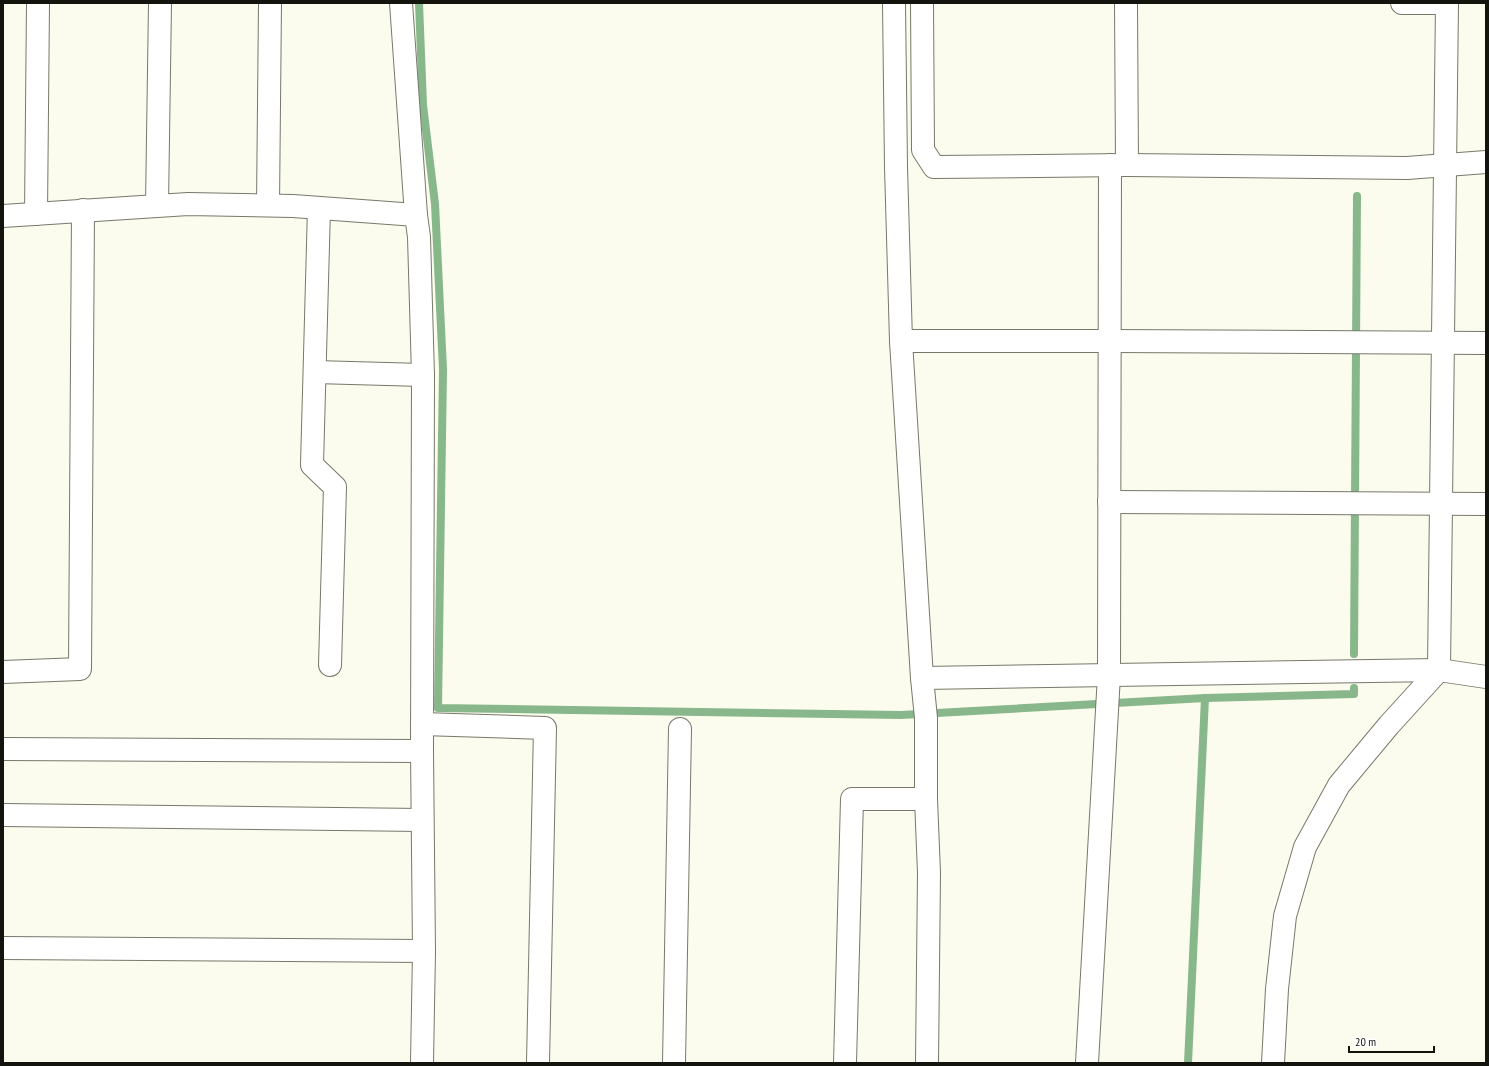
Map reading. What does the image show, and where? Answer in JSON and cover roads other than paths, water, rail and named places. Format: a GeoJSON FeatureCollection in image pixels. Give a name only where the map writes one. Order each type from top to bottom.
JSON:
{"type":"FeatureCollection","features":[{"type":"Feature","properties":{"kind":"street"},"geometry":{"type":"LineString","coordinates":[[36,214],[38,3]]}},
{"type":"Feature","properties":{"kind":"street"},"geometry":{"type":"LineString","coordinates":[[157,205],[160,3]]}},
{"type":"Feature","properties":{"kind":"street"},"geometry":{"type":"LineString","coordinates":[[268,205],[270,3]]}},
{"type":"Feature","properties":{"kind":"street"},"geometry":{"type":"LineString","coordinates":[[401,3],[416,215],[419,237],[423,375],[422,820],[424,951],[422,1063]]}},
{"type":"Feature","properties":{"kind":"street"},"geometry":{"type":"LineString","coordinates":[[894,3],[896,167],[901,341],[925,713],[929,873],[927,1063]]}},
{"type":"Feature","properties":{"kind":"street"},"geometry":{"type":"LineString","coordinates":[[922,3],[923,150],[934,167],[1119,165],[1407,168],[1486,162]]}},
{"type":"Feature","properties":{"kind":"street"},"geometry":{"type":"LineString","coordinates":[[1087,1063],[1109,675],[1110,341],[1126,3]]}},
{"type":"Feature","properties":{"kind":"street"},"geometry":{"type":"LineString","coordinates":[[1273,1063],[1277,989],[1285,916],[1304,847],[1339,784],[1389,725],[1439,670],[1447,3],[1402,3]]}},
{"type":"Feature","properties":{"kind":"street"},"geometry":{"type":"LineString","coordinates":[[3,216],[188,204],[268,205],[416,215]]}},
{"type":"Feature","properties":{"kind":"street"},"geometry":{"type":"LineString","coordinates":[[319,208],[312,464],[335,487],[330,666]]}},
{"type":"Feature","properties":{"kind":"street"},"geometry":{"type":"LineString","coordinates":[[3,672],[80,669],[83,210]]}},
{"type":"Feature","properties":{"kind":"street"},"geometry":{"type":"LineString","coordinates":[[901,341],[1486,343]]}},
{"type":"Feature","properties":{"kind":"street"},"geometry":{"type":"LineString","coordinates":[[315,372],[423,375]]}},
{"type":"Feature","properties":{"kind":"street"},"geometry":{"type":"LineString","coordinates":[[1109,502],[1486,504]]}},
{"type":"Feature","properties":{"kind":"street"},"geometry":{"type":"LineString","coordinates":[[922,678],[1439,670],[1486,677]]}},
{"type":"Feature","properties":{"kind":"street"},"geometry":{"type":"LineString","coordinates":[[422,724],[545,728],[538,1063]]}},
{"type":"Feature","properties":{"kind":"street"},"geometry":{"type":"LineString","coordinates":[[674,1063],[680,729]]}},
{"type":"Feature","properties":{"kind":"street"},"geometry":{"type":"LineString","coordinates":[[3,749],[422,751]]}},
{"type":"Feature","properties":{"kind":"street"},"geometry":{"type":"LineString","coordinates":[[845,1063],[852,799],[926,799]]}},
{"type":"Feature","properties":{"kind":"street"},"geometry":{"type":"LineString","coordinates":[[3,815],[422,820]]}},
{"type":"Feature","properties":{"kind":"street"},"geometry":{"type":"LineString","coordinates":[[3,948],[424,951]]}},
{"type":"Feature","properties":{"kind":"waterway"},"geometry":{"type":"LineString","coordinates":[[419,3],[423,105],[435,204],[443,369],[438,708],[901,715],[1205,698],[1188,1063]]}},
{"type":"Feature","properties":{"kind":"waterway"},"geometry":{"type":"LineString","coordinates":[[1354,654],[1357,196]]}},
{"type":"Feature","properties":{"kind":"waterway"},"geometry":{"type":"LineString","coordinates":[[1205,698],[1354,694],[1354,688]]}}]}
